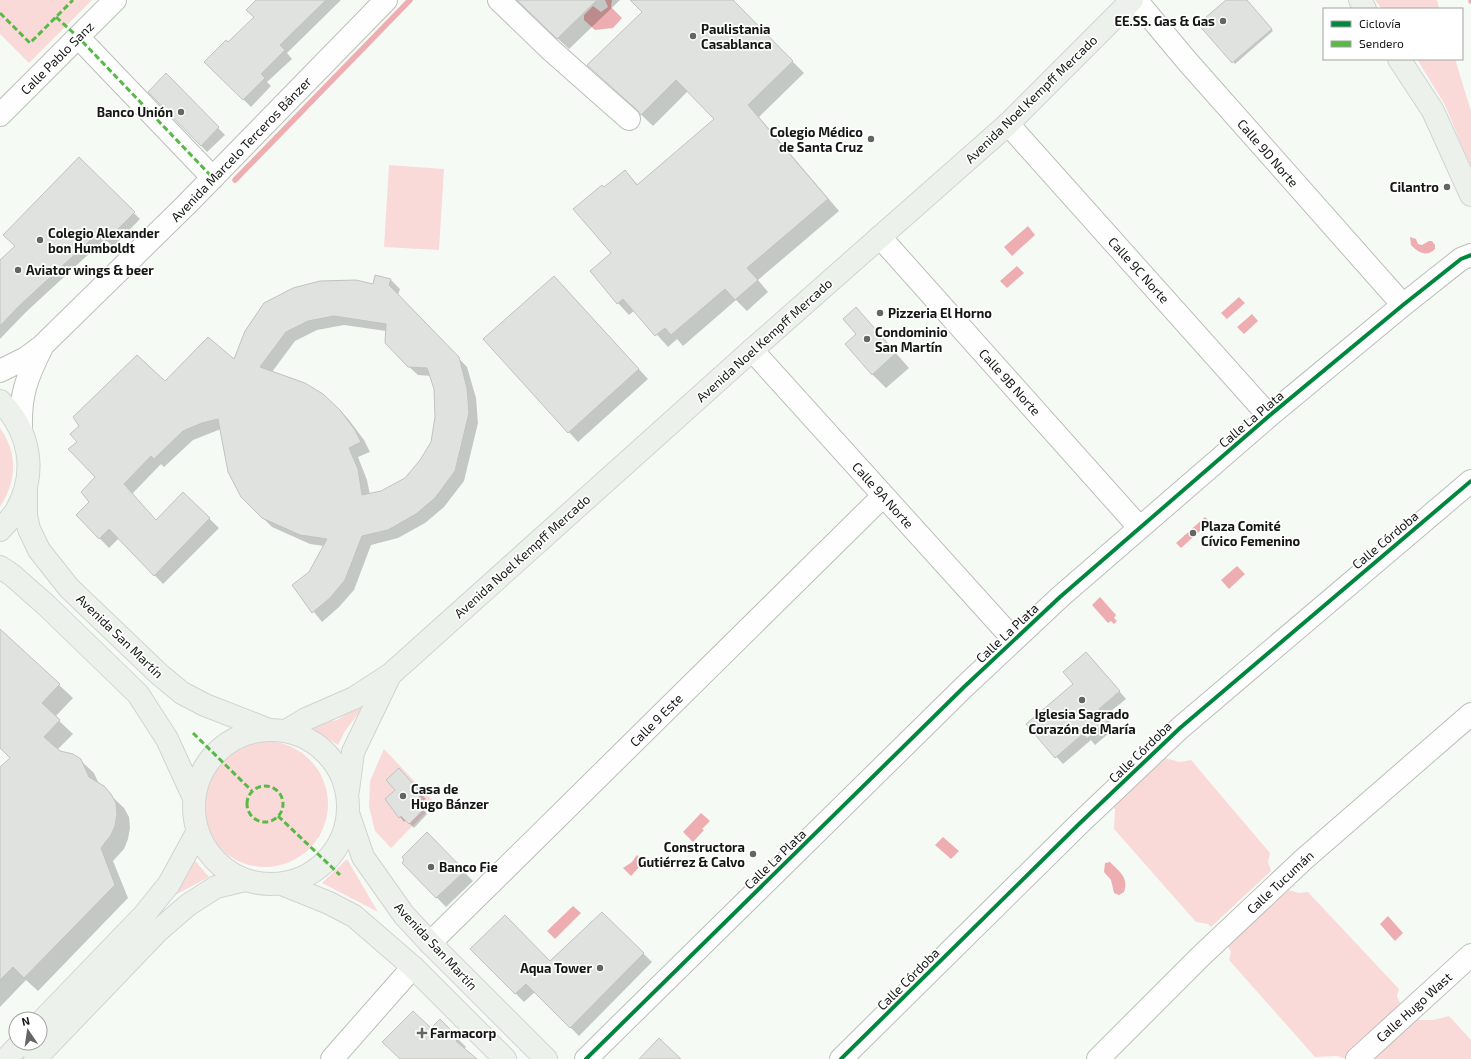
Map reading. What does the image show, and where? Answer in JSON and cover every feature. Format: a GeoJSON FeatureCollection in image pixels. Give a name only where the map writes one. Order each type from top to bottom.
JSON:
{"type":"FeatureCollection","features":[{"type":"Feature","properties":{"kind":"main road","name":"Avenida Noel Kempff Mercado"},"geometry":{"type":"LineString","coordinates":[[278,731],[354,698],[391,674],[752,350],[1008,124],[1132,0]]}},
{"type":"Feature","properties":{"kind":"main road"},"geometry":{"type":"LineString","coordinates":[[1400,60],[1433,111],[1471,195]]}},
{"type":"Feature","properties":{"kind":"main road"},"geometry":{"type":"LineString","coordinates":[[0,401],[12,413],[21,428],[28,447],[30,469],[26,491],[16,513],[0,530]]}},
{"type":"Feature","properties":{"kind":"main road","name":"Avenida San Martín"},"geometry":{"type":"LineString","coordinates":[[26,491],[26,516],[29,529],[39,550],[70,588],[159,674],[182,693],[205,705],[278,731],[307,738],[326,752],[339,769],[348,790]]}},
{"type":"Feature","properties":{"kind":"main road"},"geometry":{"type":"LineString","coordinates":[[0,567],[12,575],[46,605],[138,694],[167,739],[194,798]]}},
{"type":"Feature","properties":{"kind":"main road","name":"Avenida Noel Kempff Mercado"},"geometry":{"type":"LineString","coordinates":[[348,790],[353,752],[391,674]]}},
{"type":"Feature","properties":{"kind":"main road"},"geometry":{"type":"LineString","coordinates":[[278,731],[248,734],[228,743],[211,757],[200,776],[194,798],[194,814],[198,831],[208,852],[224,869],[245,880],[263,884],[282,884],[306,877],[326,862],[342,841],[349,816],[348,790]]}},
{"type":"Feature","properties":{"kind":"main road","name":"Avenida San Martín"},"geometry":{"type":"LineString","coordinates":[[349,816],[363,857],[404,915],[546,1059]]}},
{"type":"Feature","properties":{"kind":"main road"},"geometry":{"type":"LineString","coordinates":[[48,1015],[144,916],[169,884],[198,831]]}},
{"type":"Feature","properties":{"kind":"main road"},"geometry":{"type":"LineString","coordinates":[[34,1059],[153,936],[188,905],[216,887],[245,880]]}},
{"type":"Feature","properties":{"kind":"main road"},"geometry":{"type":"LineString","coordinates":[[282,884],[329,903],[354,916],[413,967],[505,1059]]}},
{"type":"Feature","properties":{"kind":"main road"},"geometry":{"type":"LineString","coordinates":[[6,1059],[14,1051]]}},
{"type":"Feature","properties":{"kind":"street","name":"Calle Pablo Sanz"},"geometry":{"type":"LineString","coordinates":[[0,115],[115,0]]}},
{"type":"Feature","properties":{"kind":"street","name":"Avenida Marcelo Terceros Bánzer"},"geometry":{"type":"LineString","coordinates":[[0,371],[26,358],[42,346],[213,178],[386,0]]}},
{"type":"Feature","properties":{"kind":"street"},"geometry":{"type":"LineString","coordinates":[[499,0],[552,51],[629,119]]}},
{"type":"Feature","properties":{"kind":"street","name":"Calle 9D Norte"},"geometry":{"type":"LineString","coordinates":[[1136,0],[1187,61],[1402,305]]}},
{"type":"Feature","properties":{"kind":"street"},"geometry":{"type":"LineString","coordinates":[[78,37],[213,178]]}},
{"type":"Feature","properties":{"kind":"street","name":"Calle 9C Norte"},"geometry":{"type":"LineString","coordinates":[[1008,124],[1269,416]]}},
{"type":"Feature","properties":{"kind":"street","name":"Calle 9B Norte"},"geometry":{"type":"LineString","coordinates":[[880,237],[1139,527]]}},
{"type":"Feature","properties":{"kind":"street","name":"Calle La Plata"},"geometry":{"type":"LineString","coordinates":[[586,1059],[964,687],[1060,597],[1269,416],[1402,305],[1461,259],[1471,255]]}},
{"type":"Feature","properties":{"kind":"street","name":"Avenida Marcelo Terceros Bánzer"},"geometry":{"type":"LineString","coordinates":[[21,428],[20,406],[26,383],[42,346]]}},
{"type":"Feature","properties":{"kind":"street","name":"Calle 9A Norte"},"geometry":{"type":"LineString","coordinates":[[752,350],[1014,640]]}},
{"type":"Feature","properties":{"kind":"street","name":"Calle Córdoba"},"geometry":{"type":"LineString","coordinates":[[841,1059],[1079,824],[1180,728],[1471,481]]}},
{"type":"Feature","properties":{"kind":"street","name":"Calle 9 Este"},"geometry":{"type":"LineString","coordinates":[[430,943],[883,496]]}},
{"type":"Feature","properties":{"kind":"street","name":"Calle Tucumán"},"geometry":{"type":"LineString","coordinates":[[1098,1059],[1201,956],[1303,860],[1471,714]]}},
{"type":"Feature","properties":{"kind":"street","name":"Calle Hugo Wast"},"geometry":{"type":"LineString","coordinates":[[1357,1059],[1471,955]]}},
{"type":"Feature","properties":{"kind":"street"},"geometry":{"type":"LineString","coordinates":[[332,1059],[413,967]]}},
{"type":"Feature","properties":{"kind":"shaded area"},"geometry":{"type":"Polygon","coordinates":[[[0,0],[92,0],[29,63],[0,34],[0,0]]]}},
{"type":"Feature","properties":{"kind":"shaded area"},"geometry":{"type":"Polygon","coordinates":[[[605,0],[612,0],[611,7],[622,18],[613,28],[595,30],[584,20],[584,15],[593,6],[601,12],[608,7],[605,0]]]}},
{"type":"Feature","properties":{"kind":"shaded area"},"geometry":{"type":"Polygon","coordinates":[[[1375,0],[1437,0],[1439,8],[1381,8],[1375,0]]]}},
{"type":"Feature","properties":{"kind":"shaded area"},"geometry":{"type":"Polygon","coordinates":[[[1418,60],[1455,60],[1471,111],[1471,168],[1445,105],[1418,60]]]}},
{"type":"Feature","properties":{"kind":"shaded area"},"geometry":{"type":"Polygon","coordinates":[[[389,165],[444,169],[439,250],[384,247],[389,165]]]}},
{"type":"Feature","properties":{"kind":"shaded area"},"geometry":{"type":"Polygon","coordinates":[[[1028,226],[1035,235],[1012,256],[1004,247],[1028,226]]]}},
{"type":"Feature","properties":{"kind":"shaded area"},"geometry":{"type":"Polygon","coordinates":[[[1410,237],[1416,239],[1418,244],[1422,245],[1432,241],[1435,245],[1435,249],[1432,252],[1425,254],[1419,252],[1411,245],[1410,237]]]}},
{"type":"Feature","properties":{"kind":"shaded area"},"geometry":{"type":"Polygon","coordinates":[[[1017,266],[1024,273],[1007,288],[1000,281],[1017,266]]]}},
{"type":"Feature","properties":{"kind":"shaded area"},"geometry":{"type":"Polygon","coordinates":[[[1239,297],[1245,303],[1227,319],[1221,313],[1239,297]]]}},
{"type":"Feature","properties":{"kind":"shaded area"},"geometry":{"type":"Polygon","coordinates":[[[1252,314],[1258,321],[1244,334],[1237,327],[1252,314]]]}},
{"type":"Feature","properties":{"kind":"shaded area"},"geometry":{"type":"Polygon","coordinates":[[[0,428],[10,447],[13,467],[10,487],[0,507],[0,428]]]}},
{"type":"Feature","properties":{"kind":"shaded area","name":"Plaza Comité Cívico Femenino"},"geometry":{"type":"Polygon","coordinates":[[[1205,517],[1210,522],[1181,548],[1176,543],[1205,517]]]}},
{"type":"Feature","properties":{"kind":"shaded area"},"geometry":{"type":"Polygon","coordinates":[[[1237,566],[1245,574],[1229,589],[1221,580],[1237,566]]]}},
{"type":"Feature","properties":{"kind":"shaded area"},"geometry":{"type":"Polygon","coordinates":[[[1100,597],[1116,615],[1114,618],[1117,621],[1114,624],[1111,621],[1108,623],[1092,605],[1100,597]]]}},
{"type":"Feature","properties":{"kind":"shaded area"},"geometry":{"type":"Polygon","coordinates":[[[368,701],[345,731],[338,745],[307,726],[337,720],[368,701]]]}},
{"type":"Feature","properties":{"kind":"shaded area"},"geometry":{"type":"Polygon","coordinates":[[[265,741],[289,746],[300,752],[313,764],[323,780],[328,804],[323,828],[317,839],[305,852],[289,862],[265,867],[241,862],[230,856],[217,844],[207,828],[202,804],[207,780],[213,769],[225,756],[241,746],[265,741]]]}},
{"type":"Feature","properties":{"kind":"shaded area"},"geometry":{"type":"Polygon","coordinates":[[[384,749],[435,803],[391,848],[375,831],[369,807],[370,781],[384,749]]]}},
{"type":"Feature","properties":{"kind":"shaded area"},"geometry":{"type":"Polygon","coordinates":[[[1161,757],[1180,762],[1191,760],[1270,853],[1268,862],[1271,871],[1211,927],[1208,924],[1196,922],[1114,829],[1115,810],[1112,802],[1161,757]]]}},
{"type":"Feature","properties":{"kind":"shaded area"},"geometry":{"type":"Polygon","coordinates":[[[701,813],[710,821],[693,842],[683,832],[701,813]]]}},
{"type":"Feature","properties":{"kind":"shaded area"},"geometry":{"type":"Polygon","coordinates":[[[943,837],[959,851],[951,859],[935,845],[943,837]]]}},
{"type":"Feature","properties":{"kind":"shaded area"},"geometry":{"type":"Polygon","coordinates":[[[637,855],[644,862],[631,876],[623,868],[632,862],[637,855]]]}},
{"type":"Feature","properties":{"kind":"shaded area"},"geometry":{"type":"Polygon","coordinates":[[[192,857],[209,877],[160,903],[192,857]]]}},
{"type":"Feature","properties":{"kind":"shaded area"},"geometry":{"type":"Polygon","coordinates":[[[347,859],[378,912],[322,883],[347,859]]]}},
{"type":"Feature","properties":{"kind":"shaded area"},"geometry":{"type":"Polygon","coordinates":[[[1110,862],[1120,872],[1124,879],[1124,892],[1119,895],[1114,893],[1111,880],[1104,872],[1105,863],[1110,862]]]}},
{"type":"Feature","properties":{"kind":"shaded area"},"geometry":{"type":"Polygon","coordinates":[[[1289,890],[1299,893],[1308,892],[1399,989],[1397,996],[1403,1010],[1346,1059],[1337,1056],[1315,1057],[1229,960],[1231,952],[1227,944],[1289,890]]]}},
{"type":"Feature","properties":{"kind":"shaded area"},"geometry":{"type":"Polygon","coordinates":[[[573,906],[581,913],[555,939],[547,931],[573,906]]]}},
{"type":"Feature","properties":{"kind":"shaded area"},"geometry":{"type":"Polygon","coordinates":[[[1388,916],[1403,933],[1395,941],[1380,924],[1388,916]]]}},
{"type":"Feature","properties":{"kind":"shaded area"},"geometry":{"type":"Polygon","coordinates":[[[1449,1016],[1471,1040],[1471,1059],[1374,1059],[1416,1020],[1433,1020],[1449,1016]]]}},
{"type":"Feature","properties":{"kind":"building"},"geometry":{"type":"Polygon","coordinates":[[[256,0],[326,0],[280,45],[285,50],[261,74],[265,78],[243,100],[204,62],[226,40],[228,42],[254,17],[246,10],[256,0]]]}},
{"type":"Feature","properties":{"kind":"building"},"geometry":{"type":"Polygon","coordinates":[[[517,0],[597,0],[557,39],[517,0]]]}},
{"type":"Feature","properties":{"kind":"building"},"geometry":{"type":"Polygon","coordinates":[[[630,0],[733,0],[793,61],[748,105],[828,199],[747,268],[758,280],[735,300],[725,289],[671,335],[665,328],[655,336],[623,299],[617,304],[590,271],[611,253],[573,209],[602,185],[604,187],[625,170],[637,185],[714,119],[676,80],[641,115],[587,65],[642,12],[630,0]]]}},
{"type":"Feature","properties":{"kind":"building"},"geometry":{"type":"Polygon","coordinates":[[[1226,0],[1247,0],[1272,29],[1232,63],[1198,24],[1226,0]]]}},
{"type":"Feature","properties":{"kind":"building","name":"Banco Unión"},"geometry":{"type":"Polygon","coordinates":[[[166,73],[219,127],[201,146],[148,92],[166,73]]]}},
{"type":"Feature","properties":{"kind":"building"},"geometry":{"type":"Polygon","coordinates":[[[79,157],[135,212],[106,241],[98,233],[18,307],[0,326],[0,260],[15,246],[3,235],[79,157]]]}},
{"type":"Feature","properties":{"kind":"building"},"geometry":{"type":"Polygon","coordinates":[[[375,275],[391,279],[389,285],[459,357],[467,388],[469,413],[455,471],[435,498],[416,514],[388,530],[362,536],[345,580],[330,598],[312,613],[292,585],[309,572],[327,539],[300,535],[262,518],[241,497],[228,472],[218,419],[202,423],[183,431],[154,459],[151,456],[124,484],[156,520],[183,492],[210,518],[154,576],[109,529],[99,539],[76,515],[89,502],[81,492],[95,477],[68,449],[77,442],[70,434],[79,426],[73,417],[137,355],[165,381],[208,337],[234,359],[245,331],[264,303],[293,288],[320,281],[356,280],[373,284],[375,275]],[[334,316],[308,321],[286,332],[260,367],[305,383],[323,394],[340,410],[355,430],[361,442],[349,448],[358,469],[362,495],[381,491],[405,478],[420,460],[431,442],[435,417],[434,389],[427,368],[408,367],[385,343],[386,324],[334,316]]]}},
{"type":"Feature","properties":{"kind":"building"},"geometry":{"type":"Polygon","coordinates":[[[554,276],[639,369],[568,433],[483,339],[554,276]]]}},
{"type":"Feature","properties":{"kind":"building","name":"Condominio San Martín"},"geometry":{"type":"Polygon","coordinates":[[[856,307],[896,353],[872,375],[845,344],[856,334],[843,319],[856,307]]]}},
{"type":"Feature","properties":{"kind":"building"},"geometry":{"type":"Polygon","coordinates":[[[0,629],[60,684],[42,703],[60,720],[44,737],[60,751],[73,754],[81,759],[89,777],[104,786],[111,794],[116,803],[117,814],[115,826],[111,835],[101,848],[115,885],[24,978],[13,967],[0,980],[0,767],[10,758],[0,748],[0,629]]]}},
{"type":"Feature","properties":{"kind":"building","name":"Iglesia Sagrado Corazón de María"},"geometry":{"type":"Polygon","coordinates":[[[1086,652],[1120,691],[1099,709],[1109,720],[1087,739],[1083,734],[1055,758],[1026,724],[1073,684],[1063,672],[1086,652]]]}},
{"type":"Feature","properties":{"kind":"building","name":"Casa de Hugo Bánzer"},"geometry":{"type":"Polygon","coordinates":[[[399,768],[422,794],[415,800],[424,809],[409,824],[401,816],[399,818],[385,799],[395,790],[386,780],[399,768]]]}},
{"type":"Feature","properties":{"kind":"building"},"geometry":{"type":"Polygon","coordinates":[[[427,832],[465,871],[436,898],[402,863],[404,860],[402,857],[427,832]]]}},
{"type":"Feature","properties":{"kind":"building"},"geometry":{"type":"Polygon","coordinates":[[[602,912],[644,953],[570,1028],[526,984],[515,994],[470,949],[505,915],[550,961],[602,912]]]}},
{"type":"Feature","properties":{"kind":"building","name":"Farmacorp"},"geometry":{"type":"Polygon","coordinates":[[[413,1011],[431,1028],[440,1019],[459,1038],[456,1041],[477,1059],[400,1059],[382,1042],[413,1011]]]}},
{"type":"Feature","properties":{"kind":"building"},"geometry":{"type":"Polygon","coordinates":[[[659,1038],[681,1059],[639,1059],[659,1038]]]}},
{"type":"Feature","properties":{"kind":"waterway"},"geometry":{"type":"LineString","coordinates":[[235,180],[410,0]]}},
{"type":"Feature","properties":{"kind":"marked path"},"geometry":{"type":"LineString","coordinates":[[0,13],[30,43],[73,0]]}},
{"type":"Feature","properties":{"kind":"marked path"},"geometry":{"type":"LineString","coordinates":[[56,17],[78,37],[213,178]]}},
{"type":"Feature","properties":{"kind":"marked path"},"geometry":{"type":"LineString","coordinates":[[193,733],[252,791]]}},
{"type":"Feature","properties":{"kind":"marked path"},"geometry":{"type":"LineString","coordinates":[[269,786],[278,791],[282,797],[283,804],[282,811],[278,817],[269,822],[261,822],[252,817],[248,811],[247,800],[252,791],[258,787],[269,786]]}},
{"type":"Feature","properties":{"kind":"marked path"},"geometry":{"type":"LineString","coordinates":[[278,816],[340,875]]}},
{"type":"Feature","properties":{"kind":"cycle path"},"geometry":{"type":"LineString","coordinates":[[586,1059],[964,687],[1060,597],[1269,416],[1403,305],[1461,259],[1471,255]]}},
{"type":"Feature","properties":{"kind":"cycle path"},"geometry":{"type":"LineString","coordinates":[[841,1059],[1079,824],[1180,728],[1471,481]]}},
{"type":"Feature","properties":{"kind":"place","name":"EE.SS. Gas & Gas"},"geometry":{"type":"Point","coordinates":[1223,21]}},
{"type":"Feature","properties":{"kind":"place","name":"Paulistania Casablanca"},"geometry":{"type":"Point","coordinates":[693,36]}},
{"type":"Feature","properties":{"kind":"place","name":"Banco Unión"},"geometry":{"type":"Point","coordinates":[181,112]}},
{"type":"Feature","properties":{"kind":"place","name":"Colegio Médico de Santa Cruz"},"geometry":{"type":"Point","coordinates":[871,139]}},
{"type":"Feature","properties":{"kind":"place","name":"Cilantro"},"geometry":{"type":"Point","coordinates":[1447,187]}},
{"type":"Feature","properties":{"kind":"place","name":"Colegio Alexander bon Humboldt"},"geometry":{"type":"Point","coordinates":[40,240]}},
{"type":"Feature","properties":{"kind":"place","name":"Aviator wings & beer"},"geometry":{"type":"Point","coordinates":[18,270]}},
{"type":"Feature","properties":{"kind":"place","name":"Pizzeria El Horno"},"geometry":{"type":"Point","coordinates":[880,313]}},
{"type":"Feature","properties":{"kind":"place","name":"Condominio San Martín"},"geometry":{"type":"Point","coordinates":[867,339]}},
{"type":"Feature","properties":{"kind":"place","name":"Plaza Comité Cívico Femenino"},"geometry":{"type":"Point","coordinates":[1193,533]}},
{"type":"Feature","properties":{"kind":"place","name":"Iglesia Sagrado Corazón de María"},"geometry":{"type":"Point","coordinates":[1082,700]}},
{"type":"Feature","properties":{"kind":"place","name":"Casa de Hugo Bánzer"},"geometry":{"type":"Point","coordinates":[403,796]}},
{"type":"Feature","properties":{"kind":"place","name":"Constructora Gutiérrez & Calvo"},"geometry":{"type":"Point","coordinates":[753,854]}},
{"type":"Feature","properties":{"kind":"place","name":"Banco Fie"},"geometry":{"type":"Point","coordinates":[431,867]}},
{"type":"Feature","properties":{"kind":"place","name":"Aqua Tower"},"geometry":{"type":"Point","coordinates":[600,968]}},
{"type":"Feature","properties":{"kind":"place","name":"Farmacorp"},"geometry":{"type":"Point","coordinates":[422,1033]}}]}
